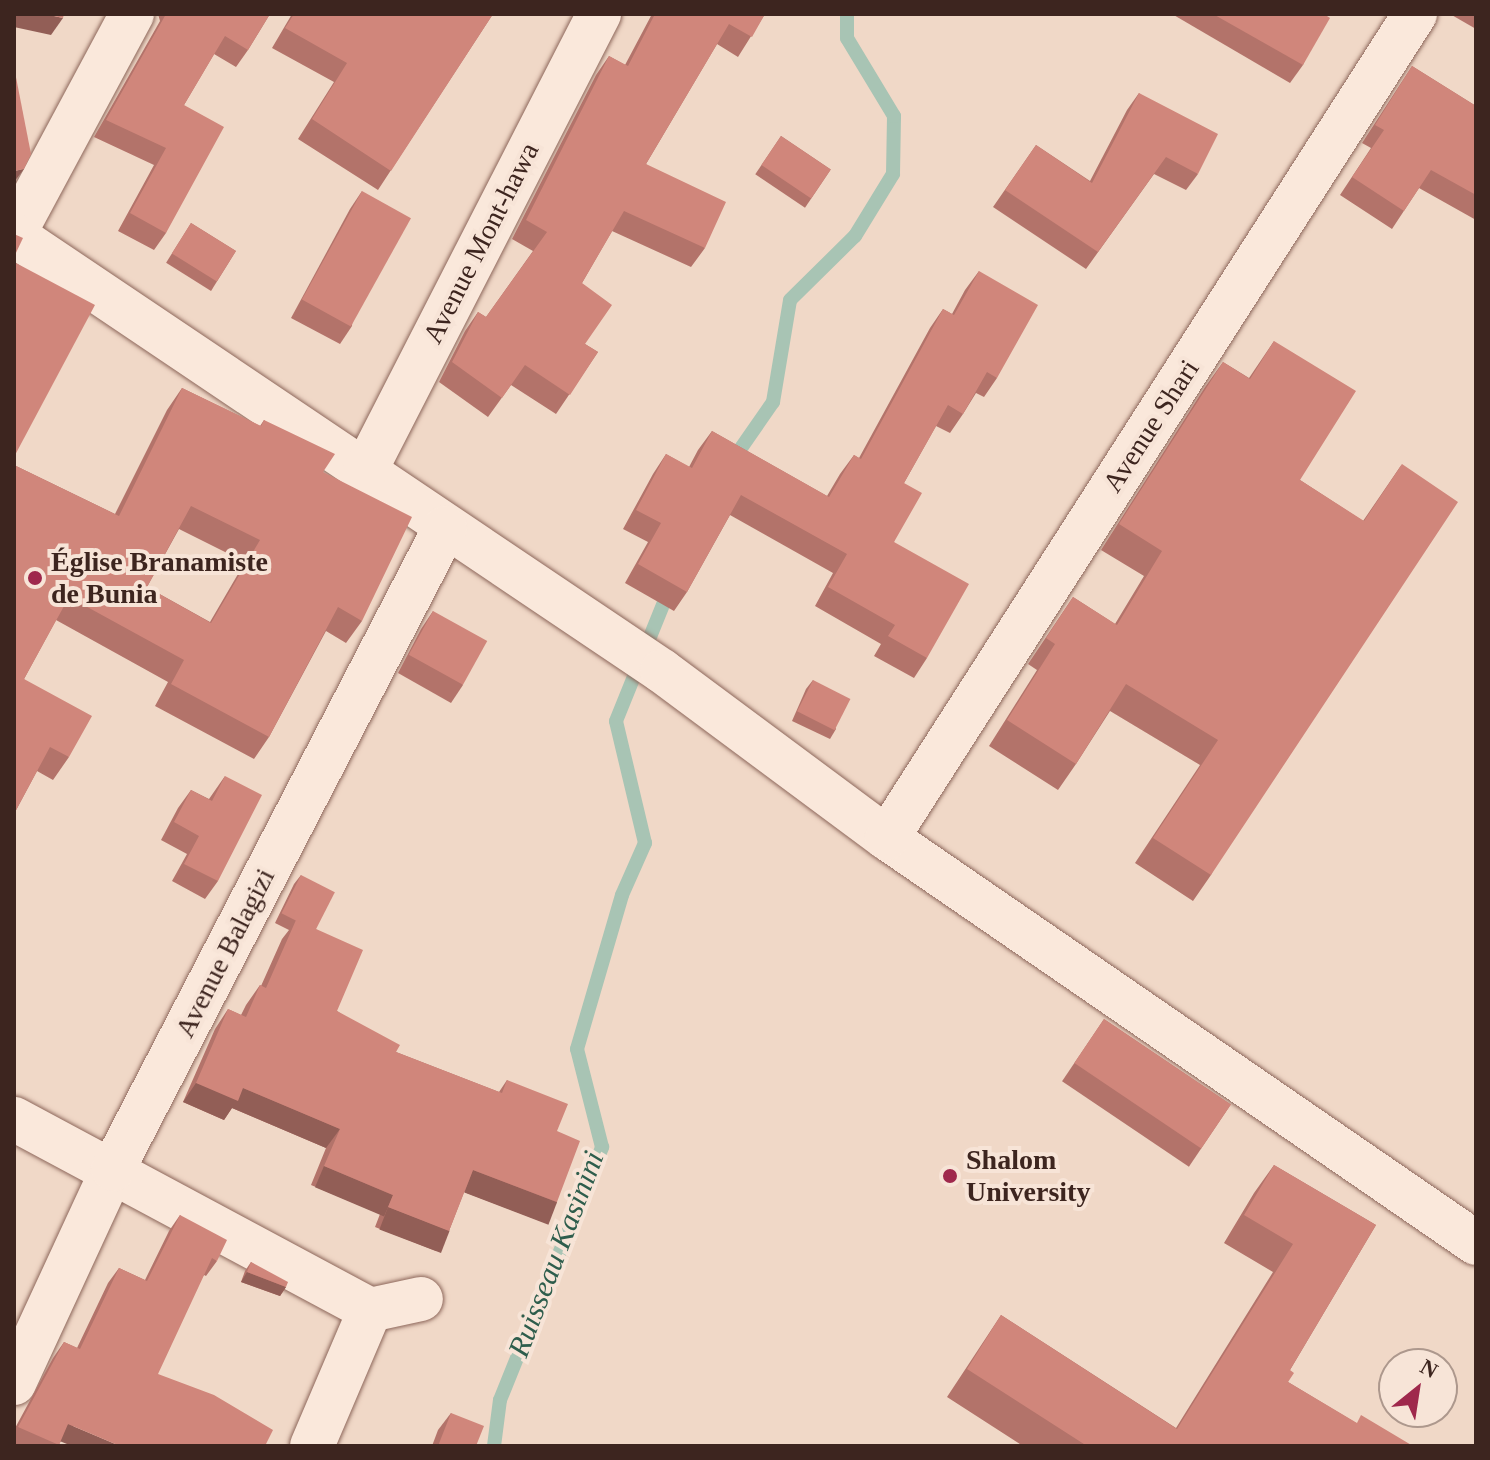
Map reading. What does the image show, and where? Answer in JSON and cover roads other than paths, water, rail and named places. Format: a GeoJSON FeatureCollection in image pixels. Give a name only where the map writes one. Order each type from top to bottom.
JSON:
{"type":"FeatureCollection","features":[{"type":"Feature","properties":{"kind":"street"},"geometry":{"type":"LineString","coordinates":[[132,14],[14,235],[622,649],[662,671],[887,838],[1476,1243]]}},
{"type":"Feature","properties":{"kind":"street","name":"Avenue Mont-hawa"},"geometry":{"type":"LineString","coordinates":[[364,473],[599,14]]}},
{"type":"Feature","properties":{"kind":"street","name":"Avenue Shari"},"geometry":{"type":"LineString","coordinates":[[887,838],[1415,14]]}},
{"type":"Feature","properties":{"kind":"street","name":"Avenue Balagizi"},"geometry":{"type":"LineString","coordinates":[[14,1383],[113,1169],[445,528]]}},
{"type":"Feature","properties":{"kind":"street"},"geometry":{"type":"LineString","coordinates":[[14,1119],[113,1169],[370,1310],[421,1299]]}},
{"type":"Feature","properties":{"kind":"street"},"geometry":{"type":"LineString","coordinates":[[312,1446],[370,1310]]}},
{"type":"Feature","properties":{"kind":"waterway","name":"Ruisseau Kasinini"},"geometry":{"type":"LineString","coordinates":[[732,461],[773,402],[790,300],[855,236],[893,174],[894,116],[847,38],[847,14]]}},
{"type":"Feature","properties":{"kind":"waterway","name":"Ruisseau Kasinini"},"geometry":{"type":"LineString","coordinates":[[494,1446],[500,1400],[602,1147],[577,1049],[622,895],[645,843],[616,721],[669,590]]}},
{"type":"Feature","properties":{"kind":"place","name":"Église Branamiste de Bunia"},"geometry":{"type":"Point","coordinates":[35,578]}},
{"type":"Feature","properties":{"kind":"place","name":"Shalom University"},"geometry":{"type":"Point","coordinates":[950,1176]}}]}
